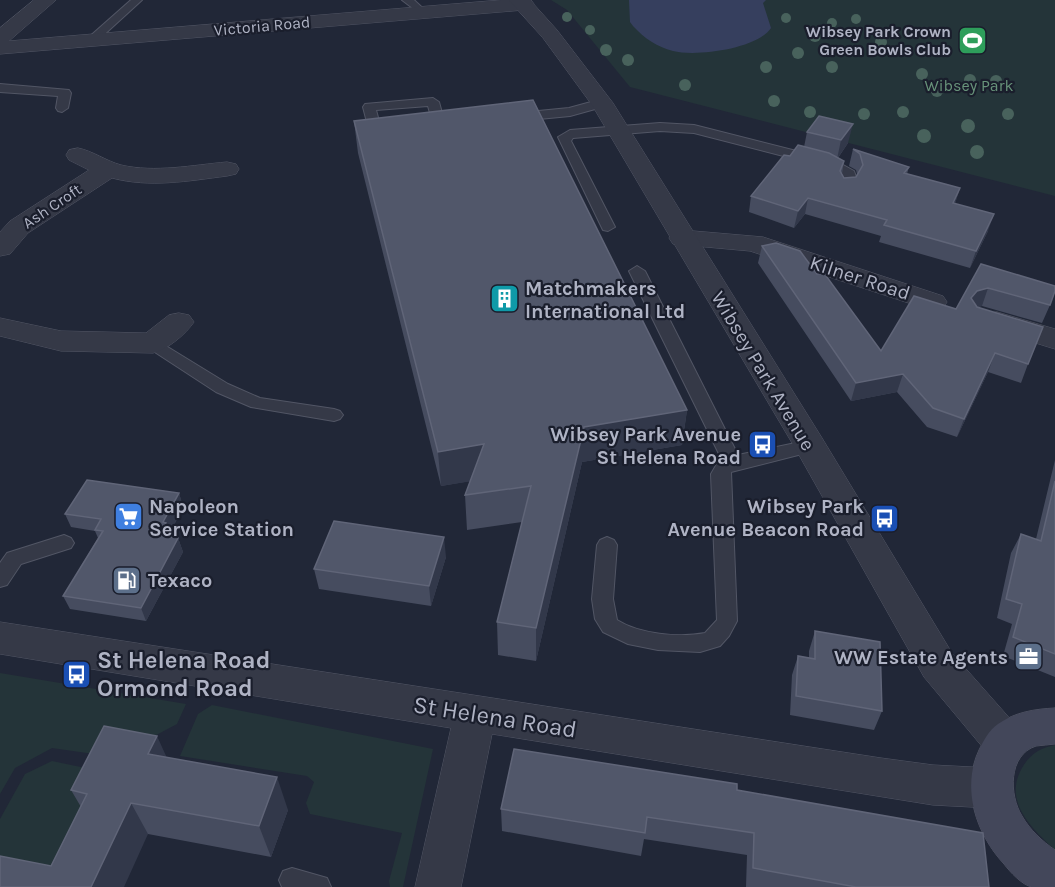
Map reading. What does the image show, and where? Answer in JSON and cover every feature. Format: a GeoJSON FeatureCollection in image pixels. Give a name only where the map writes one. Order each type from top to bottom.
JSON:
{"type":"FeatureCollection","features":[{"type":"Feature","properties":{"kind":"main road"},"geometry":{"type":"LineString","coordinates":[[1055,726],[1028,730],[1005,743],[994,761],[991,788],[993,803],[1007,833],[1031,861],[1055,877]]}},
{"type":"Feature","properties":{"kind":"street"},"geometry":{"type":"LineString","coordinates":[[0,38],[46,0]]}},
{"type":"Feature","properties":{"kind":"street","name":"Victoria Road"},"geometry":{"type":"LineString","coordinates":[[0,48],[415,6],[522,2]]}},
{"type":"Feature","properties":{"kind":"street","name":"Wibsey Park Avenue"},"geometry":{"type":"LineString","coordinates":[[522,2],[602,103],[810,446],[938,665],[1005,743]]}},
{"type":"Feature","properties":{"kind":"street","name":"Ash Croft"},"geometry":{"type":"LineString","coordinates":[[78,155],[108,169],[132,175],[169,175],[227,169]]}},
{"type":"Feature","properties":{"kind":"street","name":"Ash Croft"},"geometry":{"type":"LineString","coordinates":[[0,248],[19,226],[108,169]]}},
{"type":"Feature","properties":{"kind":"street","name":"Kilner Road"},"geometry":{"type":"LineString","coordinates":[[682,238],[753,243],[933,302]]}},
{"type":"Feature","properties":{"kind":"street"},"geometry":{"type":"LineString","coordinates":[[981,317],[1055,339]]}},
{"type":"Feature","properties":{"kind":"street"},"geometry":{"type":"LineString","coordinates":[[0,327],[61,341],[153,343],[179,322]]}},
{"type":"Feature","properties":{"kind":"street","name":"St Helena Road"},"geometry":{"type":"LineString","coordinates":[[0,638],[891,779],[933,785],[991,788]]}},
{"type":"Feature","properties":{"kind":"street"},"geometry":{"type":"LineString","coordinates":[[438,887],[475,714]]}},
{"type":"Feature","properties":{"kind":"lane"},"geometry":{"type":"LineString","coordinates":[[92,40],[137,0]]}},
{"type":"Feature","properties":{"kind":"lane"},"geometry":{"type":"LineString","coordinates":[[0,88],[65,93],[62,108]]}},
{"type":"Feature","properties":{"kind":"lane"},"geometry":{"type":"LineString","coordinates":[[396,128],[375,129],[369,107],[433,102],[439,124]]}},
{"type":"Feature","properties":{"kind":"lane"},"geometry":{"type":"LineString","coordinates":[[510,117],[570,112],[602,103]]}},
{"type":"Feature","properties":{"kind":"lane"},"geometry":{"type":"LineString","coordinates":[[608,227],[564,141],[564,137],[570,134],[660,127],[694,129],[831,164],[849,174],[850,180],[845,189]]}},
{"type":"Feature","properties":{"kind":"lane"},"geometry":{"type":"LineString","coordinates":[[637,271],[733,463]]}},
{"type":"Feature","properties":{"kind":"lane"},"geometry":{"type":"LineString","coordinates":[[153,343],[222,388],[257,403],[334,415]]}},
{"type":"Feature","properties":{"kind":"lane"},"geometry":{"type":"LineString","coordinates":[[607,545],[602,610],[610,626],[627,635],[652,640],[707,642],[721,633],[727,621],[720,474],[724,467],[733,463],[810,446]]}},
{"type":"Feature","properties":{"kind":"lane"},"geometry":{"type":"LineString","coordinates":[[0,579],[14,558],[64,543]]}},
{"type":"Feature","properties":{"kind":"lane"},"geometry":{"type":"LineString","coordinates":[[292,880],[318,887]]}},
{"type":"Feature","properties":{"kind":"green space","name":"Wibsey Park"},"geometry":{"type":"Polygon","coordinates":[[[551,0],[1055,0],[1055,196],[630,87],[567,10],[551,0]]]}},
{"type":"Feature","properties":{"kind":"green space"},"geometry":{"type":"Polygon","coordinates":[[[0,673],[186,704],[177,724],[115,757],[52,748],[15,768],[0,794],[0,673]]]}},
{"type":"Feature","properties":{"kind":"green space"},"geometry":{"type":"Polygon","coordinates":[[[212,705],[433,749],[403,887],[390,887],[389,881],[402,833],[310,814],[306,803],[314,782],[307,776],[180,756],[198,714],[212,705]]]}},
{"type":"Feature","properties":{"kind":"green space"},"geometry":{"type":"Polygon","coordinates":[[[1055,745],[1055,850],[1037,833],[1022,813],[1016,792],[1017,780],[1028,759],[1040,750],[1055,745]]]}},
{"type":"Feature","properties":{"kind":"green space"},"geometry":{"type":"Polygon","coordinates":[[[52,761],[114,774],[76,887],[0,882],[0,819],[25,774],[52,761]]]}},
{"type":"Feature","properties":{"kind":"water"},"geometry":{"type":"Polygon","coordinates":[[[629,0],[766,0],[763,3],[771,28],[764,35],[740,46],[710,52],[683,53],[651,42],[633,26],[630,22],[629,0]]]}},
{"type":"Feature","properties":{"kind":"building","name":"Matchmakers International Ltd"},"geometry":{"type":"Polygon","coordinates":[[[533,100],[687,410],[584,427],[536,628],[497,622],[531,486],[465,495],[484,444],[438,452],[354,121],[533,100]]]}},
{"type":"Feature","properties":{"kind":"building"},"geometry":{"type":"Polygon","coordinates":[[[819,116],[853,124],[841,140],[807,132],[819,116]]]}},
{"type":"Feature","properties":{"kind":"building"},"geometry":{"type":"Polygon","coordinates":[[[798,145],[829,153],[844,161],[840,171],[844,178],[856,177],[863,165],[860,154],[853,149],[909,167],[904,173],[960,188],[953,203],[994,214],[976,251],[884,225],[887,220],[808,198],[798,211],[751,196],[784,155],[790,156],[798,145]]]}},
{"type":"Feature","properties":{"kind":"building"},"geometry":{"type":"Polygon","coordinates":[[[776,243],[800,251],[817,274],[824,273],[881,351],[914,296],[956,309],[981,264],[1055,286],[1055,291],[1050,305],[988,288],[977,291],[971,298],[977,307],[1043,327],[1028,364],[995,353],[964,419],[933,408],[903,374],[856,383],[762,246],[776,243]]]}},
{"type":"Feature","properties":{"kind":"building"},"geometry":{"type":"Polygon","coordinates":[[[87,480],[179,493],[163,522],[166,523],[159,535],[178,538],[141,608],[63,596],[103,531],[95,530],[101,519],[65,514],[87,480]]]}},
{"type":"Feature","properties":{"kind":"building"},"geometry":{"type":"Polygon","coordinates":[[[1055,481],[1055,654],[1013,637],[1022,604],[1006,599],[1021,534],[1041,541],[1055,481]]]}},
{"type":"Feature","properties":{"kind":"building"},"geometry":{"type":"Polygon","coordinates":[[[334,521],[444,537],[429,586],[314,569],[334,521]]]}},
{"type":"Feature","properties":{"kind":"building"},"geometry":{"type":"Polygon","coordinates":[[[815,631],[880,642],[882,711],[796,696],[798,656],[815,659],[815,631]]]}},
{"type":"Feature","properties":{"kind":"building"},"geometry":{"type":"Polygon","coordinates":[[[104,726],[157,736],[148,754],[277,777],[259,826],[131,803],[91,887],[0,887],[0,856],[51,866],[87,794],[71,790],[104,726]]]}},
{"type":"Feature","properties":{"kind":"building"},"geometry":{"type":"Polygon","coordinates":[[[514,749],[737,784],[737,790],[983,833],[989,887],[856,887],[753,868],[754,833],[647,817],[645,833],[501,809],[514,749]]]}},
{"type":"Feature","properties":{"kind":"place","name":"Wibsey Park Crown Green Bowls Club"},"geometry":{"type":"Point","coordinates":[972,40]}},
{"type":"Feature","properties":{"kind":"place","name":"Matchmakers International Ltd"},"geometry":{"type":"Point","coordinates":[504,299]}},
{"type":"Feature","properties":{"kind":"place","name":"Wibsey Park Avenue St Helena Road"},"geometry":{"type":"Point","coordinates":[762,445]}},
{"type":"Feature","properties":{"kind":"place","name":"Napoleon Service Station"},"geometry":{"type":"Point","coordinates":[128,517]}},
{"type":"Feature","properties":{"kind":"place","name":"Wibsey Park Avenue Beacon Road"},"geometry":{"type":"Point","coordinates":[885,518]}},
{"type":"Feature","properties":{"kind":"place","name":"Texaco"},"geometry":{"type":"Point","coordinates":[127,580]}},
{"type":"Feature","properties":{"kind":"place","name":"WW Estate Agents"},"geometry":{"type":"Point","coordinates":[1029,657]}},
{"type":"Feature","properties":{"kind":"place","name":"St Helena Road Ormond Road"},"geometry":{"type":"Point","coordinates":[76,674]}}]}
